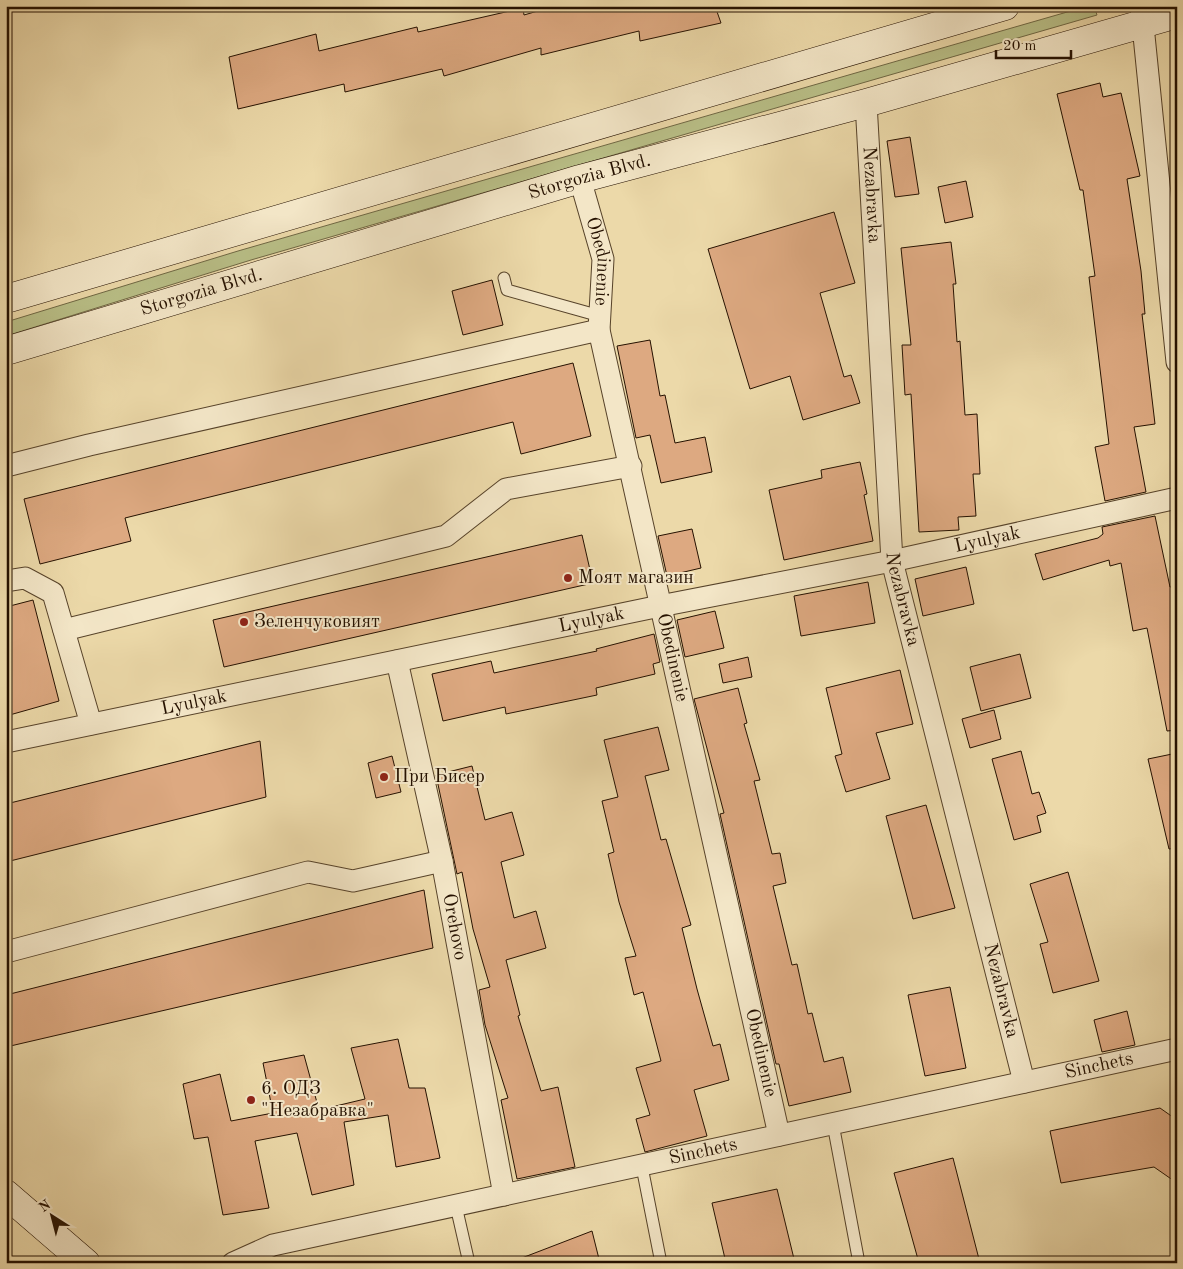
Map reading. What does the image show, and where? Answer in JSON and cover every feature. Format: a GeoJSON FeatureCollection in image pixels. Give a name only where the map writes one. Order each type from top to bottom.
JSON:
{"type":"FeatureCollection","features":[{"type":"Feature","properties":{"kind":"main road"},"geometry":{"type":"LineString","coordinates":[[6,299],[1005,6]]}},
{"type":"Feature","properties":{"kind":"main road","name":"Storgozia Blvd."},"geometry":{"type":"LineString","coordinates":[[6,351],[580,179],[866,103],[1142,14],[1177,14]]}},
{"type":"Feature","properties":{"kind":"main road"},"geometry":{"type":"LineString","coordinates":[[6,1194],[86,1263]]}},
{"type":"Feature","properties":{"kind":"street"},"geometry":{"type":"LineString","coordinates":[[1142,14],[1172,285],[1177,362]]}},
{"type":"Feature","properties":{"kind":"street","name":"Nezabravka"},"geometry":{"type":"LineString","coordinates":[[866,103],[892,561],[1024,1082]]}},
{"type":"Feature","properties":{"kind":"street","name":"Obedinenie"},"geometry":{"type":"LineString","coordinates":[[580,179],[603,259],[599,323],[660,606],[779,1135]]}},
{"type":"Feature","properties":{"kind":"street"},"geometry":{"type":"LineString","coordinates":[[6,466],[599,323]]}},
{"type":"Feature","properties":{"kind":"street"},"geometry":{"type":"LineString","coordinates":[[64,630],[446,536],[506,489],[631,466]]}},
{"type":"Feature","properties":{"kind":"street","name":"Lyulyak"},"geometry":{"type":"LineString","coordinates":[[6,742],[660,606],[892,561],[1177,498]]}},
{"type":"Feature","properties":{"kind":"street"},"geometry":{"type":"LineString","coordinates":[[6,581],[25,578],[53,593],[91,724]]}},
{"type":"Feature","properties":{"kind":"street","name":"Orehovo"},"geometry":{"type":"LineString","coordinates":[[397,661],[442,861],[504,1195]]}},
{"type":"Feature","properties":{"kind":"street"},"geometry":{"type":"LineString","coordinates":[[6,952],[308,872],[353,881],[442,861]]}},
{"type":"Feature","properties":{"kind":"street","name":"Sinchets"},"geometry":{"type":"LineString","coordinates":[[233,1263],[273,1245],[642,1167],[1177,1048]]}},
{"type":"Feature","properties":{"kind":"lane"},"geometry":{"type":"LineString","coordinates":[[504,278],[507,290],[599,323]]}},
{"type":"Feature","properties":{"kind":"lane"},"geometry":{"type":"LineString","coordinates":[[833,1124],[859,1263]]}},
{"type":"Feature","properties":{"kind":"lane"},"geometry":{"type":"LineString","coordinates":[[642,1167],[661,1263]]}},
{"type":"Feature","properties":{"kind":"lane"},"geometry":{"type":"LineString","coordinates":[[456,1206],[469,1263]]}},
{"type":"Feature","properties":{"kind":"green space"},"geometry":{"type":"Polygon","coordinates":[[[1088,6],[1094,6],[1097,15],[251,260],[6,336],[6,322],[238,251],[1088,6]]]}},
{"type":"Feature","properties":{"kind":"building"},"geometry":{"type":"Polygon","coordinates":[[[555,6],[715,6],[721,23],[640,41],[639,31],[541,55],[541,48],[444,76],[442,69],[345,92],[344,84],[238,109],[229,57],[316,34],[319,51],[417,27],[418,32],[523,8],[524,15],[555,6]]]}},
{"type":"Feature","properties":{"kind":"building"},"geometry":{"type":"Polygon","coordinates":[[[1100,83],[1103,97],[1121,93],[1140,176],[1127,179],[1141,271],[1145,314],[1142,314],[1155,424],[1134,427],[1146,492],[1105,501],[1095,447],[1109,444],[1089,277],[1095,276],[1083,190],[1080,190],[1057,94],[1100,83]]]}},
{"type":"Feature","properties":{"kind":"building"},"geometry":{"type":"Polygon","coordinates":[[[910,137],[919,194],[895,197],[887,141],[910,137]]]}},
{"type":"Feature","properties":{"kind":"building"},"geometry":{"type":"Polygon","coordinates":[[[966,181],[973,217],[945,223],[938,187],[966,181]]]}},
{"type":"Feature","properties":{"kind":"building"},"geometry":{"type":"Polygon","coordinates":[[[834,212],[855,283],[820,293],[844,377],[851,375],[860,403],[803,420],[790,376],[750,389],[708,249],[834,212]]]}},
{"type":"Feature","properties":{"kind":"building"},"geometry":{"type":"Polygon","coordinates":[[[951,242],[956,284],[953,284],[957,342],[960,341],[965,415],[977,414],[980,474],[973,474],[976,516],[958,517],[959,530],[919,532],[911,394],[905,395],[902,345],[911,345],[901,248],[951,242]]]}},
{"type":"Feature","properties":{"kind":"building"},"geometry":{"type":"Polygon","coordinates":[[[492,280],[503,325],[463,335],[452,291],[492,280]]]}},
{"type":"Feature","properties":{"kind":"building"},"geometry":{"type":"Polygon","coordinates":[[[650,340],[660,396],[665,395],[675,443],[705,437],[712,472],[661,483],[650,435],[636,438],[617,346],[650,340]]]}},
{"type":"Feature","properties":{"kind":"building"},"geometry":{"type":"Polygon","coordinates":[[[573,363],[591,436],[521,454],[513,422],[125,518],[131,541],[40,564],[24,499],[573,363]]]}},
{"type":"Feature","properties":{"kind":"building"},"geometry":{"type":"Polygon","coordinates":[[[860,462],[867,494],[864,495],[873,541],[784,560],[769,490],[822,478],[821,470],[860,462]]]}},
{"type":"Feature","properties":{"kind":"building"},"geometry":{"type":"Polygon","coordinates":[[[1155,516],[1170,587],[1177,586],[1177,730],[1167,731],[1147,628],[1133,631],[1121,563],[1110,566],[1109,560],[1043,580],[1035,554],[1098,538],[1103,534],[1102,527],[1155,516]]]}},
{"type":"Feature","properties":{"kind":"building"},"geometry":{"type":"Polygon","coordinates":[[[692,529],[701,568],[667,576],[658,536],[692,529]]]}},
{"type":"Feature","properties":{"kind":"building"},"geometry":{"type":"Polygon","coordinates":[[[582,535],[593,583],[224,667],[213,620],[582,535]]]}},
{"type":"Feature","properties":{"kind":"building"},"geometry":{"type":"Polygon","coordinates":[[[966,567],[974,604],[923,616],[915,579],[966,567]]]}},
{"type":"Feature","properties":{"kind":"building"},"geometry":{"type":"Polygon","coordinates":[[[868,582],[875,623],[801,636],[794,596],[868,582]]]}},
{"type":"Feature","properties":{"kind":"building"},"geometry":{"type":"Polygon","coordinates":[[[33,600],[59,701],[6,716],[6,607],[33,600]]]}},
{"type":"Feature","properties":{"kind":"building"},"geometry":{"type":"Polygon","coordinates":[[[715,611],[724,648],[685,657],[677,620],[715,611]]]}},
{"type":"Feature","properties":{"kind":"building"},"geometry":{"type":"Polygon","coordinates":[[[654,634],[660,662],[653,664],[655,674],[596,688],[597,695],[506,714],[505,707],[443,721],[432,674],[491,661],[494,673],[597,651],[596,649],[654,634]]]}},
{"type":"Feature","properties":{"kind":"building"},"geometry":{"type":"Polygon","coordinates":[[[1020,654],[1031,698],[981,711],[970,667],[1020,654]]]}},
{"type":"Feature","properties":{"kind":"building"},"geometry":{"type":"Polygon","coordinates":[[[748,657],[752,677],[723,683],[719,664],[748,657]]]}},
{"type":"Feature","properties":{"kind":"building"},"geometry":{"type":"Polygon","coordinates":[[[900,670],[913,724],[876,733],[890,779],[846,792],[835,756],[842,754],[826,688],[900,670]]]}},
{"type":"Feature","properties":{"kind":"building"},"geometry":{"type":"Polygon","coordinates":[[[738,688],[747,723],[744,724],[760,780],[754,781],[772,854],[780,853],[786,883],[773,886],[792,965],[797,964],[808,1014],[812,1013],[824,1062],[843,1057],[851,1092],[789,1106],[779,1064],[776,1064],[720,814],[724,813],[694,699],[738,688]]]}},
{"type":"Feature","properties":{"kind":"building"},"geometry":{"type":"Polygon","coordinates":[[[994,710],[1001,739],[970,748],[962,719],[994,710]]]}},
{"type":"Feature","properties":{"kind":"building"},"geometry":{"type":"Polygon","coordinates":[[[658,727],[669,770],[645,776],[661,840],[666,839],[691,925],[682,928],[697,989],[713,1046],[720,1044],[729,1080],[694,1090],[707,1136],[645,1152],[636,1119],[650,1115],[636,1068],[661,1061],[643,992],[634,995],[625,958],[636,956],[619,902],[608,854],[614,852],[602,801],[618,797],[604,740],[658,727]]]}},
{"type":"Feature","properties":{"kind":"building"},"geometry":{"type":"Polygon","coordinates":[[[260,741],[266,797],[6,862],[6,804],[260,741]]]}},
{"type":"Feature","properties":{"kind":"building"},"geometry":{"type":"Polygon","coordinates":[[[1021,751],[1032,794],[1039,792],[1046,813],[1037,816],[1041,832],[1014,840],[992,759],[1021,751]]]}},
{"type":"Feature","properties":{"kind":"building"},"geometry":{"type":"Polygon","coordinates":[[[1177,753],[1177,848],[1169,849],[1148,759],[1177,753]]]}},
{"type":"Feature","properties":{"kind":"building","name":"При Бисер"},"geometry":{"type":"Polygon","coordinates":[[[392,756],[401,792],[376,798],[368,763],[392,756]]]}},
{"type":"Feature","properties":{"kind":"building"},"geometry":{"type":"Polygon","coordinates":[[[472,766],[485,820],[512,812],[524,855],[501,862],[514,918],[536,911],[546,948],[506,960],[520,1015],[518,1016],[541,1091],[558,1087],[575,1167],[517,1179],[501,1100],[508,1098],[485,1025],[479,990],[490,987],[473,929],[462,872],[457,874],[436,775],[472,766]]]}},
{"type":"Feature","properties":{"kind":"building"},"geometry":{"type":"Polygon","coordinates":[[[926,805],[955,908],[913,919],[886,816],[926,805]]]}},
{"type":"Feature","properties":{"kind":"building"},"geometry":{"type":"Polygon","coordinates":[[[1068,872],[1099,981],[1053,993],[1040,944],[1048,942],[1030,884],[1068,872]]]}},
{"type":"Feature","properties":{"kind":"building"},"geometry":{"type":"Polygon","coordinates":[[[424,890],[433,948],[6,1047],[6,995],[424,890]]]}},
{"type":"Feature","properties":{"kind":"building"},"geometry":{"type":"Polygon","coordinates":[[[950,987],[966,1068],[925,1076],[908,995],[950,987]]]}},
{"type":"Feature","properties":{"kind":"building"},"geometry":{"type":"Polygon","coordinates":[[[1127,1011],[1135,1045],[1102,1052],[1094,1020],[1127,1011]]]}},
{"type":"Feature","properties":{"kind":"building"},"geometry":{"type":"Polygon","coordinates":[[[398,1039],[409,1088],[425,1088],[440,1158],[396,1167],[388,1115],[344,1122],[354,1185],[312,1195],[297,1133],[255,1141],[269,1208],[223,1215],[208,1137],[194,1139],[183,1084],[220,1074],[231,1121],[273,1113],[263,1063],[304,1055],[319,1110],[365,1099],[351,1048],[398,1039]]]}},
{"type":"Feature","properties":{"kind":"building"},"geometry":{"type":"Polygon","coordinates":[[[1160,1108],[1177,1120],[1177,1183],[1154,1167],[1061,1183],[1050,1131],[1160,1108]]]}},
{"type":"Feature","properties":{"kind":"building"},"geometry":{"type":"Polygon","coordinates":[[[953,1158],[980,1263],[919,1263],[894,1173],[953,1158]]]}},
{"type":"Feature","properties":{"kind":"building"},"geometry":{"type":"Polygon","coordinates":[[[777,1189],[795,1263],[726,1263],[712,1203],[777,1189]]]}},
{"type":"Feature","properties":{"kind":"building"},"geometry":{"type":"Polygon","coordinates":[[[592,1231],[600,1263],[514,1263],[514,1261],[592,1231]]]}},
{"type":"Feature","properties":{"kind":"place","name":"Моят магазин"},"geometry":{"type":"Point","coordinates":[568,578]}},
{"type":"Feature","properties":{"kind":"place","name":"Зеленчуковият"},"geometry":{"type":"Point","coordinates":[244,622]}},
{"type":"Feature","properties":{"kind":"place","name":"При Бисер"},"geometry":{"type":"Point","coordinates":[384,777]}},
{"type":"Feature","properties":{"kind":"place","name":"6. ОДЗ \"Незабравка\""},"geometry":{"type":"Point","coordinates":[251,1100]}}]}
